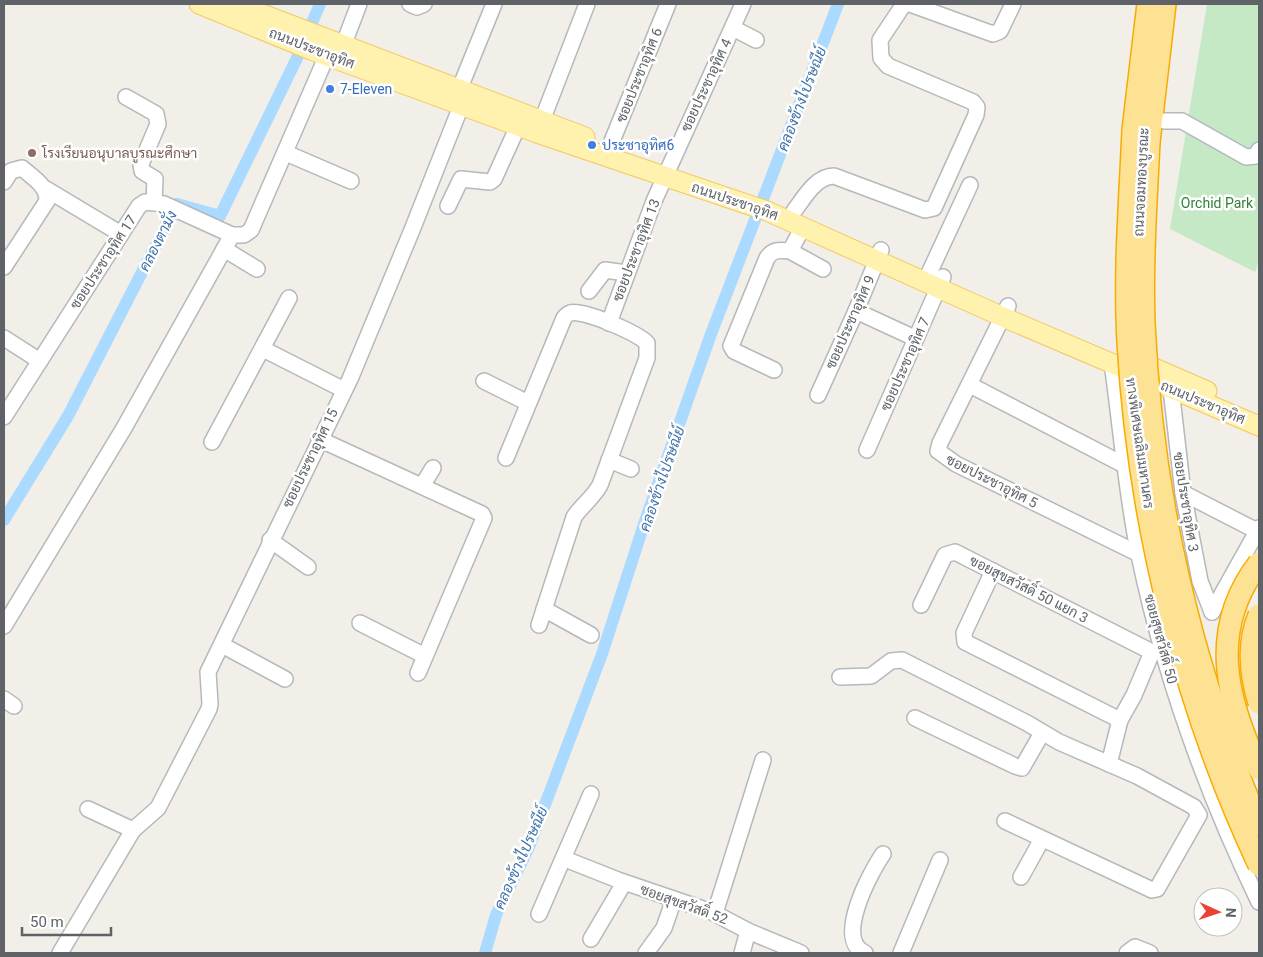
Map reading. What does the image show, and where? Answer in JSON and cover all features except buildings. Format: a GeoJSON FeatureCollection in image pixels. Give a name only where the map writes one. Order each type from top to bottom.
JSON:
{"type":"FeatureCollection","features":[{"type":"Feature","properties":{"kind":"highway","name":"ทางพิเศษเฉลิมมหานคร"},"geometry":{"type":"LineString","coordinates":[[1148,4],[1133,130],[1128,241],[1127,324],[1133,409],[1157,552],[1182,653],[1216,761],[1259,865]]}},
{"type":"Feature","properties":{"kind":"highway","name":"ทางพิเศษเฉลิมมหานคร"},"geometry":{"type":"LineString","coordinates":[[1165,4],[1149,142],[1144,237],[1144,321],[1151,419],[1166,518],[1194,639],[1215,709],[1259,824]]}},
{"type":"Feature","properties":{"kind":"highway"},"geometry":{"type":"LineString","coordinates":[[1259,563],[1238,596],[1230,620],[1227,646],[1228,674],[1234,700],[1259,770]]}},
{"type":"Feature","properties":{"kind":"highway"},"geometry":{"type":"LineString","coordinates":[[1259,615],[1253,636],[1251,654],[1259,703]]}},
{"type":"Feature","properties":{"kind":"main road","name":"ถนนประชาอุทิศ"},"geometry":{"type":"LineString","coordinates":[[199,4],[289,32],[540,127],[761,204],[1006,311],[1112,363],[1259,426]]}},
{"type":"Feature","properties":{"kind":"main road","name":"ถนนประชาอุทิศ"},"geometry":{"type":"LineString","coordinates":[[236,4],[289,32]]}},
{"type":"Feature","properties":{"kind":"main road","name":"ถนนประชาอุทิศ"},"geometry":{"type":"LineString","coordinates":[[460,97],[518,126],[540,127],[610,146],[667,172]]}},
{"type":"Feature","properties":{"kind":"main road","name":"ถนนประชาอุทิศ"},"geometry":{"type":"LineString","coordinates":[[1006,311],[1138,360],[1259,413]]}},
{"type":"Feature","properties":{"kind":"street"},"geometry":{"type":"LineString","coordinates":[[126,97],[159,117],[158,124],[141,164],[142,171],[155,179],[159,203],[232,235],[244,235],[251,230],[286,152],[327,46],[359,4]]}},
{"type":"Feature","properties":{"kind":"street"},"geometry":{"type":"LineString","coordinates":[[410,4],[417,7],[424,4]]}},
{"type":"Feature","properties":{"kind":"street","name":"ซอยประชาอุทิศ 15"},"geometry":{"type":"LineString","coordinates":[[133,830],[158,808],[208,709],[210,704],[208,672],[344,390],[412,230],[494,4]]}},
{"type":"Feature","properties":{"kind":"street"},"geometry":{"type":"LineString","coordinates":[[540,127],[587,4]]}},
{"type":"Feature","properties":{"kind":"street","name":"ซอยประชาอุทิศ 6"},"geometry":{"type":"LineString","coordinates":[[610,146],[668,4]]}},
{"type":"Feature","properties":{"kind":"street","name":"ซอยประชาอุทิศ 4"},"geometry":{"type":"LineString","coordinates":[[667,172],[743,4]]}},
{"type":"Feature","properties":{"kind":"street"},"geometry":{"type":"LineString","coordinates":[[790,251],[798,219],[815,184],[827,176],[834,176],[925,210],[934,208],[976,115],[977,108],[973,102],[888,66],[882,58],[880,40],[904,4]]}},
{"type":"Feature","properties":{"kind":"street"},"geometry":{"type":"LineString","coordinates":[[910,4],[993,34],[1000,31],[1013,4]]}},
{"type":"Feature","properties":{"kind":"street","name":"ถนนจอมทองบูรณะ"},"geometry":{"type":"LineString","coordinates":[[1138,360],[1136,293],[1141,148],[1157,4]]}},
{"type":"Feature","properties":{"kind":"street"},"geometry":{"type":"LineString","coordinates":[[733,28],[756,40]]}},
{"type":"Feature","properties":{"kind":"street"},"geometry":{"type":"LineString","coordinates":[[1164,121],[1182,121],[1246,157],[1256,156],[1259,150]]}},
{"type":"Feature","properties":{"kind":"street"},"geometry":{"type":"LineString","coordinates":[[448,206],[461,179],[490,182],[494,179],[518,126]]}},
{"type":"Feature","properties":{"kind":"street"},"geometry":{"type":"LineString","coordinates":[[286,152],[351,181]]}},
{"type":"Feature","properties":{"kind":"street"},"geometry":{"type":"LineString","coordinates":[[4,182],[11,171],[22,168],[46,189],[121,234]]}},
{"type":"Feature","properties":{"kind":"street","name":"ซอยประชาอุทิศ 13"},"geometry":{"type":"LineString","coordinates":[[609,323],[626,273],[667,172]]}},
{"type":"Feature","properties":{"kind":"street","name":"ซอยประชาอุทิศ 7"},"geometry":{"type":"LineString","coordinates":[[868,450],[970,185]]}},
{"type":"Feature","properties":{"kind":"street"},"geometry":{"type":"LineString","coordinates":[[4,267],[47,201],[46,189]]}},
{"type":"Feature","properties":{"kind":"street","name":"ซอยประชาอุทิศ 17"},"geometry":{"type":"LineString","coordinates":[[4,418],[139,206],[145,202],[159,203]]}},
{"type":"Feature","properties":{"kind":"street"},"geometry":{"type":"LineString","coordinates":[[4,626],[124,428],[232,235]]}},
{"type":"Feature","properties":{"kind":"street"},"geometry":{"type":"LineString","coordinates":[[224,249],[257,269]]}},
{"type":"Feature","properties":{"kind":"street"},"geometry":{"type":"LineString","coordinates":[[774,370],[734,352],[731,346],[767,258],[771,252],[778,250],[790,251],[823,268]]}},
{"type":"Feature","properties":{"kind":"street","name":"ซอยประชาอุทิศ 9"},"geometry":{"type":"LineString","coordinates":[[818,395],[879,255]]}},
{"type":"Feature","properties":{"kind":"street"},"geometry":{"type":"LineString","coordinates":[[589,291],[605,270],[626,273]]}},
{"type":"Feature","properties":{"kind":"street"},"geometry":{"type":"LineString","coordinates":[[212,442],[289,298]]}},
{"type":"Feature","properties":{"kind":"street"},"geometry":{"type":"LineString","coordinates":[[856,311],[908,335]]}},
{"type":"Feature","properties":{"kind":"street","name":"ซอยประชาอุทิศ 5"},"geometry":{"type":"LineString","coordinates":[[1006,311],[940,443],[938,451],[942,456],[1139,554]]}},
{"type":"Feature","properties":{"kind":"street"},"geometry":{"type":"LineString","coordinates":[[506,458],[564,318],[568,313],[576,313],[609,323],[644,339],[649,350],[609,460],[595,495],[574,517],[539,625]]}},
{"type":"Feature","properties":{"kind":"street"},"geometry":{"type":"LineString","coordinates":[[4,338],[40,361]]}},
{"type":"Feature","properties":{"kind":"street"},"geometry":{"type":"LineString","coordinates":[[263,348],[344,390]]}},
{"type":"Feature","properties":{"kind":"street","name":"ซอยสุขสวัสดิ์ 50"},"geometry":{"type":"LineString","coordinates":[[1112,363],[1139,554],[1158,651],[1232,846],[1259,902]]}},
{"type":"Feature","properties":{"kind":"street"},"geometry":{"type":"LineString","coordinates":[[484,381],[528,403]]}},
{"type":"Feature","properties":{"kind":"street"},"geometry":{"type":"LineString","coordinates":[[970,385],[1126,466]]}},
{"type":"Feature","properties":{"kind":"street","name":"ซอยประชาอุทิศ 3"},"geometry":{"type":"LineString","coordinates":[[1171,389],[1183,493],[1200,581],[1212,612]]}},
{"type":"Feature","properties":{"kind":"street"},"geometry":{"type":"LineString","coordinates":[[319,439],[482,514],[484,518],[440,605],[418,673]]}},
{"type":"Feature","properties":{"kind":"street"},"geometry":{"type":"LineString","coordinates":[[609,460],[631,469]]}},
{"type":"Feature","properties":{"kind":"street"},"geometry":{"type":"LineString","coordinates":[[422,486],[433,468]]}},
{"type":"Feature","properties":{"kind":"street"},"geometry":{"type":"LineString","coordinates":[[1183,493],[1258,530],[1212,612],[1243,629],[1259,635]]}},
{"type":"Feature","properties":{"kind":"street"},"geometry":{"type":"LineString","coordinates":[[270,540],[308,567]]}},
{"type":"Feature","properties":{"kind":"street","name":"ฃอยสุขสวัสดิ์ 50 แยก 3"},"geometry":{"type":"LineString","coordinates":[[922,605],[945,554],[955,552],[1158,651]]}},
{"type":"Feature","properties":{"kind":"street"},"geometry":{"type":"LineString","coordinates":[[993,571],[964,633],[966,642],[1120,720]]}},
{"type":"Feature","properties":{"kind":"street"},"geometry":{"type":"LineString","coordinates":[[544,609],[591,635]]}},
{"type":"Feature","properties":{"kind":"street"},"geometry":{"type":"LineString","coordinates":[[360,623],[425,656]]}},
{"type":"Feature","properties":{"kind":"street"},"geometry":{"type":"LineString","coordinates":[[222,645],[285,679]]}},
{"type":"Feature","properties":{"kind":"street"},"geometry":{"type":"LineString","coordinates":[[1110,764],[1120,720],[1158,651]]}},
{"type":"Feature","properties":{"kind":"street"},"geometry":{"type":"LineString","coordinates":[[840,677],[871,676],[881,671],[891,661],[902,660],[1042,732],[1153,784],[1198,811],[1198,820],[1156,889],[1145,888],[1005,821]]}},
{"type":"Feature","properties":{"kind":"street"},"geometry":{"type":"LineString","coordinates":[[914,718],[1022,768],[1042,732]]}},
{"type":"Feature","properties":{"kind":"street"},"geometry":{"type":"LineString","coordinates":[[715,913],[763,760]]}},
{"type":"Feature","properties":{"kind":"street"},"geometry":{"type":"LineString","coordinates":[[539,914],[565,859],[591,794]]}},
{"type":"Feature","properties":{"kind":"street"},"geometry":{"type":"LineString","coordinates":[[60,953],[133,830],[88,809]]}},
{"type":"Feature","properties":{"kind":"street"},"geometry":{"type":"LineString","coordinates":[[1021,877],[1042,839]]}},
{"type":"Feature","properties":{"kind":"street"},"geometry":{"type":"LineString","coordinates":[[864,953],[858,951],[852,940],[857,904],[867,880],[883,854]]}},
{"type":"Feature","properties":{"kind":"street","name":"ซอยสุขสวัสดิ์ 52"},"geometry":{"type":"LineString","coordinates":[[565,859],[624,883],[715,913],[748,931],[800,953]]}},
{"type":"Feature","properties":{"kind":"street"},"geometry":{"type":"LineString","coordinates":[[901,953],[940,860]]}},
{"type":"Feature","properties":{"kind":"street"},"geometry":{"type":"LineString","coordinates":[[591,939],[624,883]]}},
{"type":"Feature","properties":{"kind":"street"},"geometry":{"type":"LineString","coordinates":[[646,953],[664,928],[674,900]]}},
{"type":"Feature","properties":{"kind":"street"},"geometry":{"type":"LineString","coordinates":[[742,953],[748,931]]}},
{"type":"Feature","properties":{"kind":"street"},"geometry":{"type":"LineString","coordinates":[[1127,953],[1135,947],[1150,953]]}},
{"type":"Feature","properties":{"kind":"green space","name":"Orchid Park"},"geometry":{"type":"Polygon","coordinates":[[[1207,4],[1259,4],[1259,260],[1255,272],[1170,229],[1207,4]]]}},
{"type":"Feature","properties":{"kind":"waterway","name":"คลองตามั่ง"},"geometry":{"type":"LineString","coordinates":[[4,520],[68,416],[177,204],[220,216],[297,58],[320,4]]}},
{"type":"Feature","properties":{"kind":"waterway","name":"คลองข้างไปรษณีย์"},"geometry":{"type":"LineString","coordinates":[[485,953],[496,915],[529,847],[602,654],[645,521],[711,334],[838,4]]}},
{"type":"Feature","properties":{"kind":"place","name":"7-Eleven"},"geometry":{"type":"Point","coordinates":[330,89]}},
{"type":"Feature","properties":{"kind":"place","name":"ประชาอุทิศ6"},"geometry":{"type":"Point","coordinates":[592,145]}},
{"type":"Feature","properties":{"kind":"place","name":"โรงเรียนอนุบาลบูรณะศึกษา"},"geometry":{"type":"Point","coordinates":[32,153]}}]}
